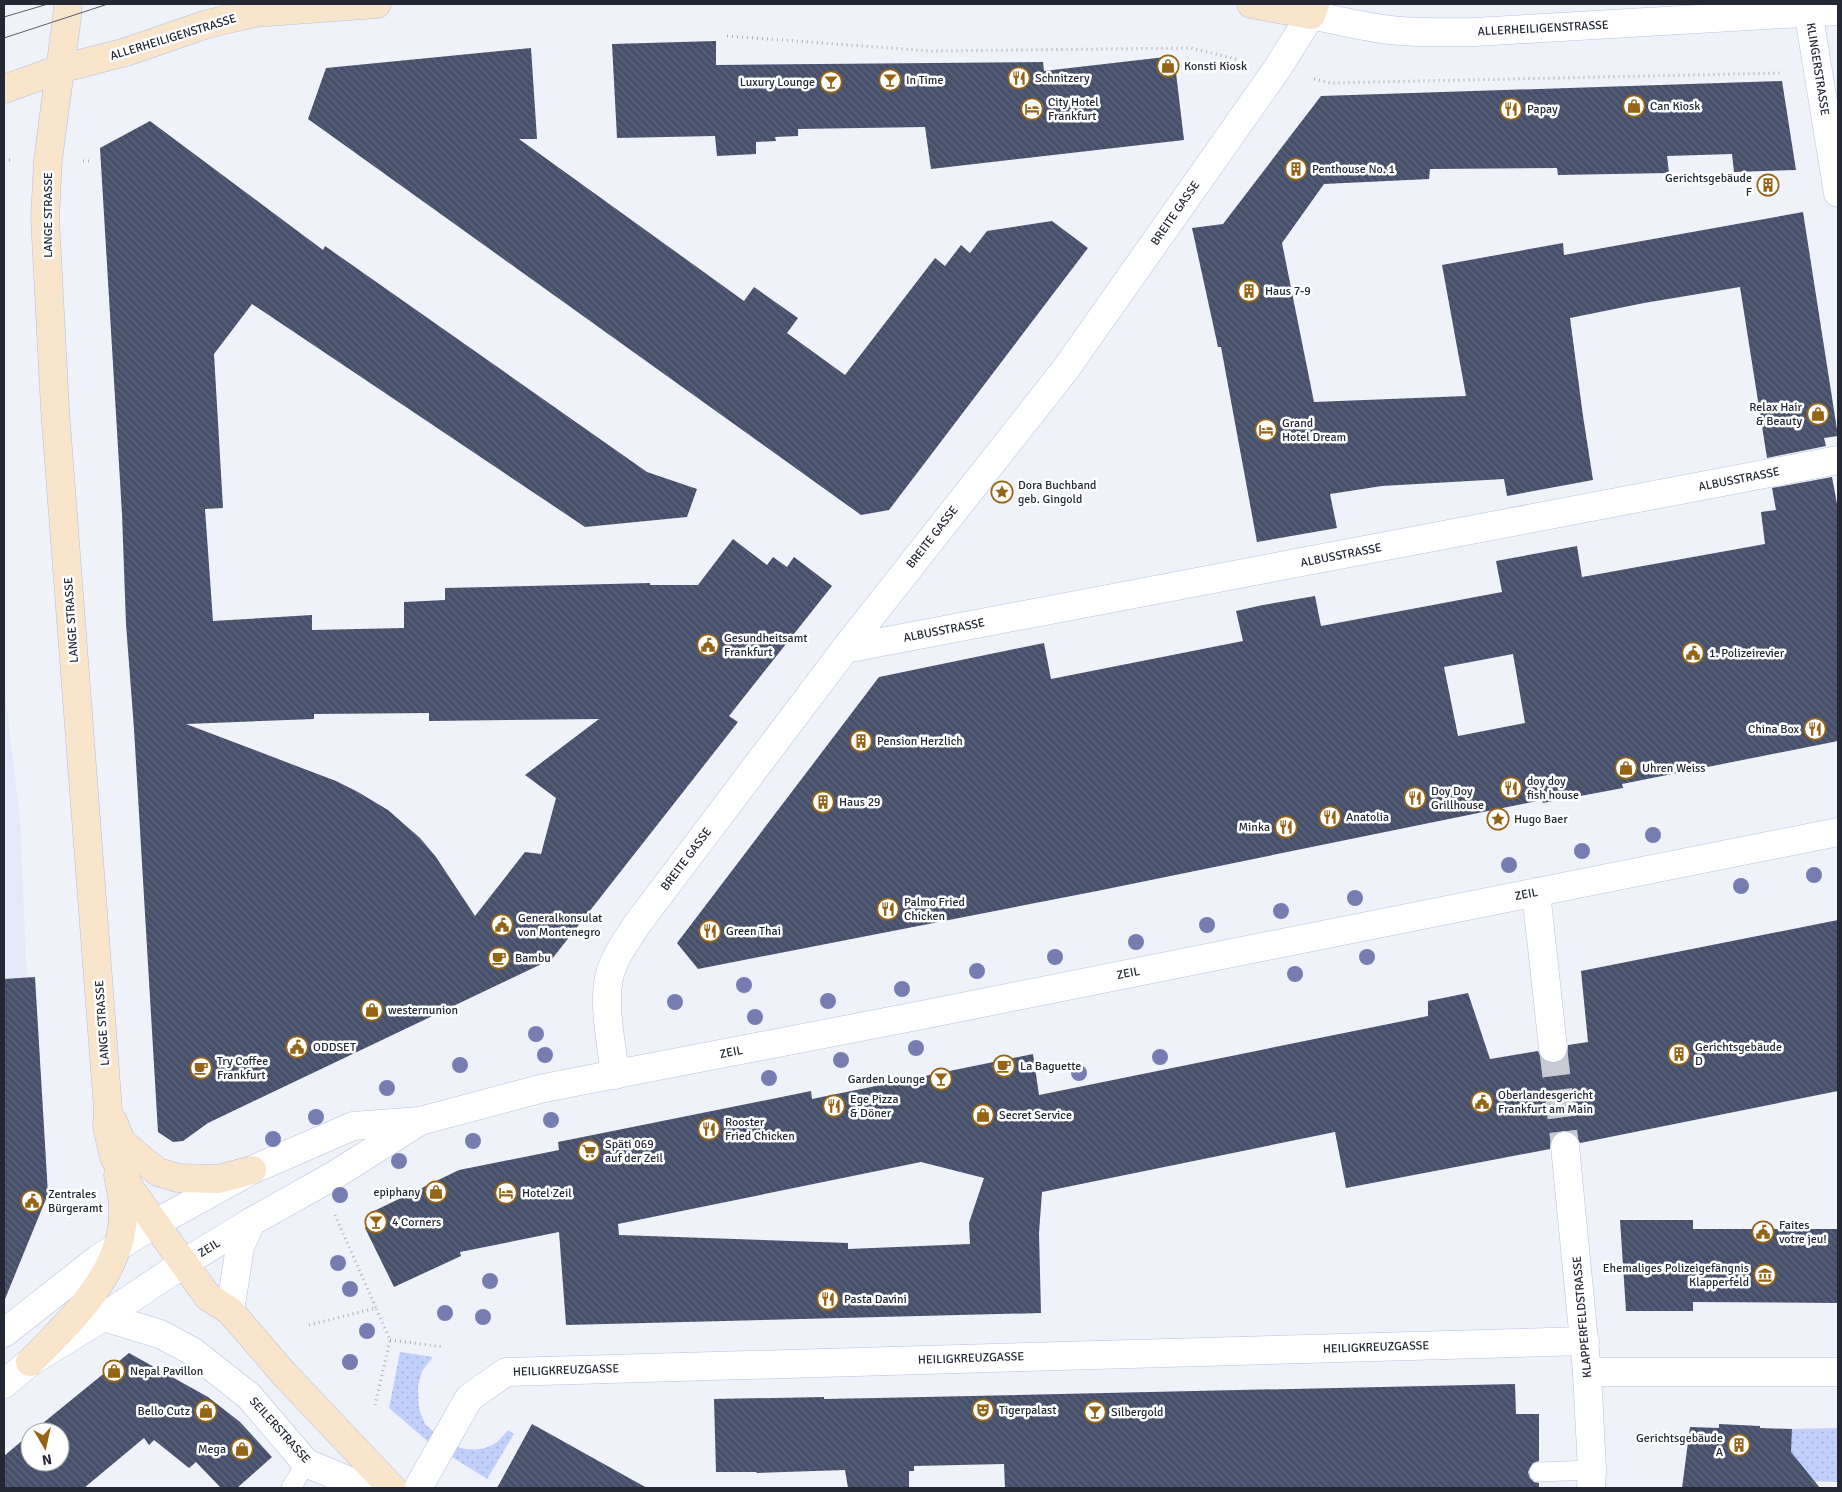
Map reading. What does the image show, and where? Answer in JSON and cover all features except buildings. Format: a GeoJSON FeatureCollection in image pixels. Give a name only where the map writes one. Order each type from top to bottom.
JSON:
{"type":"FeatureCollection","features":[{"type":"Feature","properties":{"kind":"main road","name":"LANGE STRASSE"},"geometry":{"type":"LineString","coordinates":[[68,4],[48,160],[45,217],[55,409],[108,1110],[107,1127],[114,1157],[131,1190],[156,1223]]}},
{"type":"Feature","properties":{"kind":"main road","name":"ALLERHEILIGENSTRASSE"},"geometry":{"type":"LineString","coordinates":[[4,89],[60,69],[126,52],[207,24],[254,13],[377,4]]}},
{"type":"Feature","properties":{"kind":"main road","name":"ALLERHEILIGENSTRASSE"},"geometry":{"type":"LineString","coordinates":[[1251,4],[1313,9]]}},
{"type":"Feature","properties":{"kind":"main road"},"geometry":{"type":"LineString","coordinates":[[108,1110],[121,1141],[158,1172],[178,1178],[218,1179],[252,1170]]}},
{"type":"Feature","properties":{"kind":"main road"},"geometry":{"type":"LineString","coordinates":[[30,1362],[93,1313],[109,1267],[119,1246],[123,1210],[114,1157]]}},
{"type":"Feature","properties":{"kind":"main road"},"geometry":{"type":"LineString","coordinates":[[156,1223],[208,1297],[230,1311],[285,1375],[392,1488]]}},
{"type":"Feature","properties":{"kind":"street","name":"ALLERHEILIGENSTRASSE"},"geometry":{"type":"LineString","coordinates":[[1313,9],[1383,29],[1436,33],[1474,32],[1808,8],[1838,11]]}},
{"type":"Feature","properties":{"kind":"street","name":"KLINGERSTRASSE"},"geometry":{"type":"LineString","coordinates":[[1808,8],[1838,193]]}},
{"type":"Feature","properties":{"kind":"street","name":"BREITE GASSE"},"geometry":{"type":"LineString","coordinates":[[615,1075],[608,996],[609,979],[617,956],[635,927],[845,649],[1065,370],[1277,69],[1313,9]]}},
{"type":"Feature","properties":{"kind":"street","name":"ALBUSSTRASSE"},"geometry":{"type":"LineString","coordinates":[[845,649],[1838,460]]}},
{"type":"Feature","properties":{"kind":"street","name":"ZEIL"},"geometry":{"type":"LineString","coordinates":[[4,1333],[98,1258],[156,1223],[252,1170],[353,1126],[420,1121],[544,1088],[1838,832]]}},
{"type":"Feature","properties":{"kind":"street"},"geometry":{"type":"LineString","coordinates":[[1536,892],[1553,1048]]}},
{"type":"Feature","properties":{"kind":"street","name":"ZEIL"},"geometry":{"type":"LineString","coordinates":[[93,1313],[184,1263],[251,1222],[333,1176],[420,1121]]}},
{"type":"Feature","properties":{"kind":"street","name":"KLAPPERFELDSTRASSE"},"geometry":{"type":"LineString","coordinates":[[1565,1146],[1588,1372],[1591,1479]]}},
{"type":"Feature","properties":{"kind":"street"},"geometry":{"type":"LineString","coordinates":[[230,1311],[240,1247],[251,1222]]}},
{"type":"Feature","properties":{"kind":"street","name":"SEILERSTRASSE"},"geometry":{"type":"LineString","coordinates":[[32,1311],[93,1313],[160,1334],[192,1351],[249,1396],[306,1463],[366,1488]]}},
{"type":"Feature","properties":{"kind":"street","name":"HEILIGKREUZGASSE"},"geometry":{"type":"LineString","coordinates":[[418,1488],[469,1398],[506,1372],[1585,1340]]}},
{"type":"Feature","properties":{"kind":"street"},"geometry":{"type":"LineString","coordinates":[[4,1384],[30,1362]]}},
{"type":"Feature","properties":{"kind":"street"},"geometry":{"type":"LineString","coordinates":[[1588,1372],[1838,1372]]}},
{"type":"Feature","properties":{"kind":"lane"},"geometry":{"type":"LineString","coordinates":[[291,1488],[306,1463]]}},
{"type":"Feature","properties":{"kind":"lane"},"geometry":{"type":"LineString","coordinates":[[1539,1472],[1591,1479]]}},
{"type":"Feature","properties":{"kind":"path"},"geometry":{"type":"LineString","coordinates":[[333,1210],[390,1340],[375,1405]]}},
{"type":"Feature","properties":{"kind":"path"},"geometry":{"type":"LineString","coordinates":[[309,1325],[376,1308]]}},
{"type":"Feature","properties":{"kind":"path"},"geometry":{"type":"LineString","coordinates":[[390,1340],[444,1347]]}},
{"type":"Feature","properties":{"kind":"shaded area"},"geometry":{"type":"Polygon","coordinates":[[[4,684],[20,819],[27,978],[4,979],[4,684]]]}},
{"type":"Feature","properties":{"kind":"shaded area"},"geometry":{"type":"Polygon","coordinates":[[[400,1352],[433,1357],[422,1371],[418,1387],[419,1409],[425,1424],[438,1436],[432,1445],[389,1408],[400,1352]]]}},
{"type":"Feature","properties":{"kind":"shaded area"},"geometry":{"type":"Polygon","coordinates":[[[1838,1428],[1838,1482],[1806,1481],[1790,1464],[1792,1429],[1838,1428]]]}},
{"type":"Feature","properties":{"kind":"shaded area"},"geometry":{"type":"Polygon","coordinates":[[[508,1430],[514,1434],[487,1479],[449,1455],[455,1446],[474,1450],[490,1446],[498,1441],[508,1430]]]}},
{"type":"Feature","properties":{"kind":"tunnel"},"geometry":{"type":"LineString","coordinates":[[1553,1048],[1565,1146]]}},
{"type":"Feature","properties":{"kind":"tram line"},"geometry":{"type":"LineString","coordinates":[[4,17],[48,4]]}},
{"type":"Feature","properties":{"kind":"tram line"},"geometry":{"type":"LineString","coordinates":[[4,38],[108,4]]}},
{"type":"Feature","properties":{"kind":"place","name":"Konsti Kiosk"},"geometry":{"type":"Point","coordinates":[1168,66]}},
{"type":"Feature","properties":{"kind":"place","name":"Schnitzery"},"geometry":{"type":"Point","coordinates":[1019,78]}},
{"type":"Feature","properties":{"kind":"place","name":"In Time"},"geometry":{"type":"Point","coordinates":[890,80]}},
{"type":"Feature","properties":{"kind":"place","name":"Luxury Lounge"},"geometry":{"type":"Point","coordinates":[831,82]}},
{"type":"Feature","properties":{"kind":"place","name":"Can Kiosk"},"geometry":{"type":"Point","coordinates":[1634,106]}},
{"type":"Feature","properties":{"kind":"place","name":"City Hotel Frankfurt"},"geometry":{"type":"Point","coordinates":[1032,109]}},
{"type":"Feature","properties":{"kind":"place","name":"Papay"},"geometry":{"type":"Point","coordinates":[1511,109]}},
{"type":"Feature","properties":{"kind":"place","name":"Penthouse No. 1"},"geometry":{"type":"Point","coordinates":[1296,169]}},
{"type":"Feature","properties":{"kind":"place","name":"Gerichtsgebäude F"},"geometry":{"type":"Point","coordinates":[1768,185]}},
{"type":"Feature","properties":{"kind":"place","name":"Haus 7-9"},"geometry":{"type":"Point","coordinates":[1249,291]}},
{"type":"Feature","properties":{"kind":"place","name":"Relax Hair & Beauty"},"geometry":{"type":"Point","coordinates":[1818,414]}},
{"type":"Feature","properties":{"kind":"place","name":"Grand Hotel Dream"},"geometry":{"type":"Point","coordinates":[1266,430]}},
{"type":"Feature","properties":{"kind":"place","name":"Dora Buchband geb. Gingold"},"geometry":{"type":"Point","coordinates":[1002,492]}},
{"type":"Feature","properties":{"kind":"place","name":"Gesundheitsamt Frankfurt"},"geometry":{"type":"Point","coordinates":[708,645]}},
{"type":"Feature","properties":{"kind":"place","name":"1. Polizeirevier"},"geometry":{"type":"Point","coordinates":[1693,653]}},
{"type":"Feature","properties":{"kind":"place","name":"China Box"},"geometry":{"type":"Point","coordinates":[1815,729]}},
{"type":"Feature","properties":{"kind":"place","name":"Pension Herzlich"},"geometry":{"type":"Point","coordinates":[861,741]}},
{"type":"Feature","properties":{"kind":"place","name":"Uhren Weiss"},"geometry":{"type":"Point","coordinates":[1626,768]}},
{"type":"Feature","properties":{"kind":"place","name":"doy doy fish house"},"geometry":{"type":"Point","coordinates":[1511,788]}},
{"type":"Feature","properties":{"kind":"place","name":"Doy Doy Grillhouse"},"geometry":{"type":"Point","coordinates":[1415,798]}},
{"type":"Feature","properties":{"kind":"place","name":"Haus 29"},"geometry":{"type":"Point","coordinates":[823,802]}},
{"type":"Feature","properties":{"kind":"place","name":"Anatolia"},"geometry":{"type":"Point","coordinates":[1330,817]}},
{"type":"Feature","properties":{"kind":"place","name":"Hugo Baer"},"geometry":{"type":"Point","coordinates":[1498,819]}},
{"type":"Feature","properties":{"kind":"place","name":"Minka"},"geometry":{"type":"Point","coordinates":[1286,827]}},
{"type":"Feature","properties":{"kind":"place","name":"Palmo Fried Chicken"},"geometry":{"type":"Point","coordinates":[888,909]}},
{"type":"Feature","properties":{"kind":"place","name":"Generalkonsulat von Montenegro"},"geometry":{"type":"Point","coordinates":[502,925]}},
{"type":"Feature","properties":{"kind":"place","name":"Green Thai"},"geometry":{"type":"Point","coordinates":[710,931]}},
{"type":"Feature","properties":{"kind":"place","name":"Bambu"},"geometry":{"type":"Point","coordinates":[499,958]}},
{"type":"Feature","properties":{"kind":"place","name":"westernunion"},"geometry":{"type":"Point","coordinates":[372,1010]}},
{"type":"Feature","properties":{"kind":"place","name":"ODDSET"},"geometry":{"type":"Point","coordinates":[297,1047]}},
{"type":"Feature","properties":{"kind":"place","name":"Gerichtsgebäude D"},"geometry":{"type":"Point","coordinates":[1679,1054]}},
{"type":"Feature","properties":{"kind":"place","name":"La Baguette"},"geometry":{"type":"Point","coordinates":[1004,1066]}},
{"type":"Feature","properties":{"kind":"place","name":"Try Coffee Frankfurt"},"geometry":{"type":"Point","coordinates":[201,1068]}},
{"type":"Feature","properties":{"kind":"place","name":"Garden Lounge"},"geometry":{"type":"Point","coordinates":[941,1079]}},
{"type":"Feature","properties":{"kind":"place","name":"Oberlandesgericht Frankfurt am Main"},"geometry":{"type":"Point","coordinates":[1482,1102]}},
{"type":"Feature","properties":{"kind":"place","name":"Ege Pizza & Döner"},"geometry":{"type":"Point","coordinates":[834,1106]}},
{"type":"Feature","properties":{"kind":"place","name":"Secret Service"},"geometry":{"type":"Point","coordinates":[983,1115]}},
{"type":"Feature","properties":{"kind":"place","name":"Rooster Fried Chicken"},"geometry":{"type":"Point","coordinates":[709,1129]}},
{"type":"Feature","properties":{"kind":"place","name":"Späti 069 auf der Zeil"},"geometry":{"type":"Point","coordinates":[589,1151]}},
{"type":"Feature","properties":{"kind":"place","name":"epiphany"},"geometry":{"type":"Point","coordinates":[436,1192]}},
{"type":"Feature","properties":{"kind":"place","name":"Hotel Zeil"},"geometry":{"type":"Point","coordinates":[506,1193]}},
{"type":"Feature","properties":{"kind":"place","name":"Zentrales Bürgeramt"},"geometry":{"type":"Point","coordinates":[32,1201]}},
{"type":"Feature","properties":{"kind":"place","name":"4 Corners"},"geometry":{"type":"Point","coordinates":[376,1222]}},
{"type":"Feature","properties":{"kind":"place","name":"Faites votre jeu!"},"geometry":{"type":"Point","coordinates":[1763,1232]}},
{"type":"Feature","properties":{"kind":"place","name":"Ehemaliges Polizeigefängnis Klapperfeld"},"geometry":{"type":"Point","coordinates":[1765,1275]}},
{"type":"Feature","properties":{"kind":"place","name":"Pasta Davini"},"geometry":{"type":"Point","coordinates":[828,1299]}},
{"type":"Feature","properties":{"kind":"place","name":"Nepal Pavillon"},"geometry":{"type":"Point","coordinates":[114,1371]}},
{"type":"Feature","properties":{"kind":"place","name":"Tigerpalast"},"geometry":{"type":"Point","coordinates":[983,1410]}},
{"type":"Feature","properties":{"kind":"place","name":"Bello Cutz"},"geometry":{"type":"Point","coordinates":[206,1411]}},
{"type":"Feature","properties":{"kind":"place","name":"Silbergold"},"geometry":{"type":"Point","coordinates":[1095,1412]}},
{"type":"Feature","properties":{"kind":"place","name":"Gerichtsgebäude A"},"geometry":{"type":"Point","coordinates":[1739,1445]}},
{"type":"Feature","properties":{"kind":"place","name":"Mega"},"geometry":{"type":"Point","coordinates":[242,1449]}}]}
